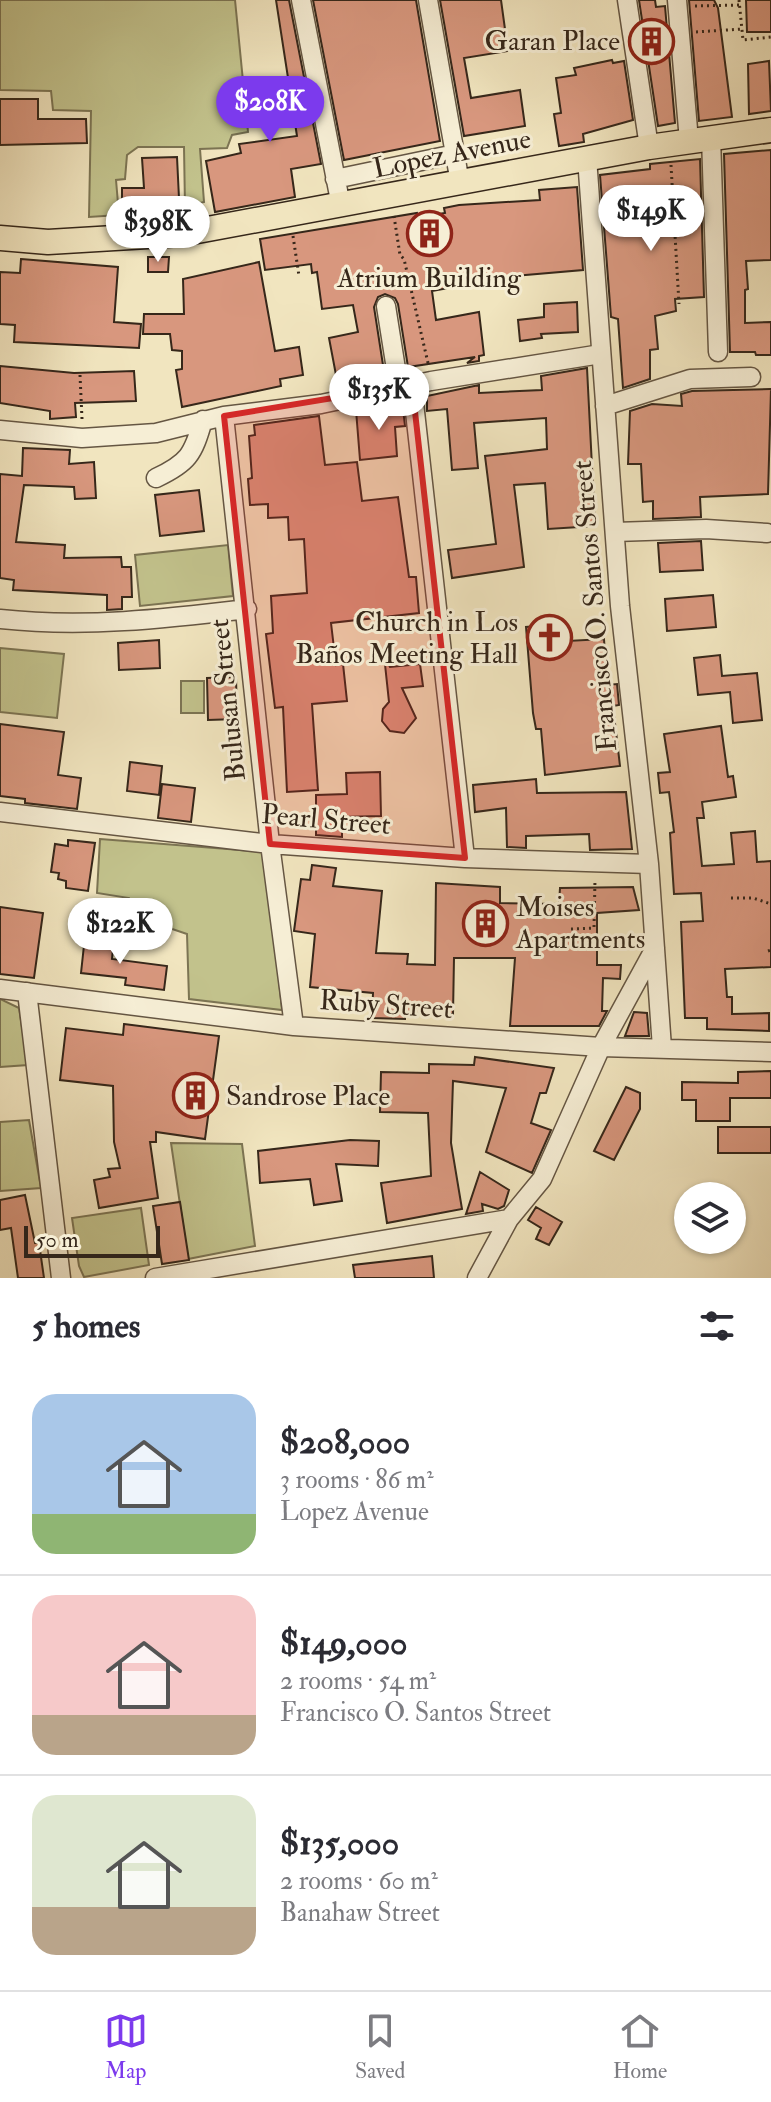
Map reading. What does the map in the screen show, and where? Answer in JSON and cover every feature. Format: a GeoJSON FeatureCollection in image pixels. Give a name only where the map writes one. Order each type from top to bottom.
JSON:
{"type":"FeatureCollection","features":[{"type":"Feature","properties":{"kind":"main road","name":"Lopez Avenue"},"geometry":{"type":"LineString","coordinates":[[0,238],[48,242],[181,234],[291,216],[587,158],[771,130]]}},
{"type":"Feature","properties":{"kind":"street"},"geometry":{"type":"LineString","coordinates":[[301,0],[341,206]]}},
{"type":"Feature","properties":{"kind":"street"},"geometry":{"type":"LineString","coordinates":[[428,0],[460,183]]}},
{"type":"Feature","properties":{"kind":"street"},"geometry":{"type":"LineString","coordinates":[[627,0],[680,142],[718,352]]}},
{"type":"Feature","properties":{"kind":"street"},"geometry":{"type":"LineString","coordinates":[[678,3],[680,142]]}},
{"type":"Feature","properties":{"kind":"street"},"geometry":{"type":"LineString","coordinates":[[335,179],[455,154]]}},
{"type":"Feature","properties":{"kind":"street","name":"Francisco O. Santos Street"},"geometry":{"type":"LineString","coordinates":[[587,158],[615,532],[649,864],[662,1048]]}},
{"type":"Feature","properties":{"kind":"street"},"geometry":{"type":"LineString","coordinates":[[386,306],[414,385],[465,858]]}},
{"type":"Feature","properties":{"kind":"street"},"geometry":{"type":"LineString","coordinates":[[0,430],[82,438],[156,433],[224,416],[321,404],[601,354]]}},
{"type":"Feature","properties":{"kind":"street"},"geometry":{"type":"LineString","coordinates":[[605,406],[690,379],[751,377]]}},
{"type":"Feature","properties":{"kind":"street","name":"Bulusan Street"},"geometry":{"type":"LineString","coordinates":[[224,416],[270,844],[294,1026]]}},
{"type":"Feature","properties":{"kind":"street"},"geometry":{"type":"LineString","coordinates":[[156,478],[182,466],[195,448],[203,420]]}},
{"type":"Feature","properties":{"kind":"street"},"geometry":{"type":"LineString","coordinates":[[615,532],[706,529],[767,533]]}},
{"type":"Feature","properties":{"kind":"street"},"geometry":{"type":"LineString","coordinates":[[0,619],[49,624],[148,622],[247,609]]}},
{"type":"Feature","properties":{"kind":"street","name":"Pearl Street"},"geometry":{"type":"LineString","coordinates":[[0,812],[270,844],[465,858],[649,864]]}},
{"type":"Feature","properties":{"kind":"street"},"geometry":{"type":"LineString","coordinates":[[477,1278],[509,1219],[542,1179],[601,1047],[655,948]]}},
{"type":"Feature","properties":{"kind":"street","name":"Ruby Street"},"geometry":{"type":"LineString","coordinates":[[0,989],[294,1026],[601,1047],[771,1052]]}},
{"type":"Feature","properties":{"kind":"street"},"geometry":{"type":"LineString","coordinates":[[27,992],[61,1278]]}},
{"type":"Feature","properties":{"kind":"street"},"geometry":{"type":"LineString","coordinates":[[155,1278],[509,1219]]}},
{"type":"Feature","properties":{"kind":"path"},"geometry":{"type":"LineString","coordinates":[[678,3],[739,2],[743,40],[771,37]]}},
{"type":"Feature","properties":{"kind":"path"},"geometry":{"type":"LineString","coordinates":[[680,33],[742,29]]}},
{"type":"Feature","properties":{"kind":"path"},"geometry":{"type":"LineString","coordinates":[[679,304],[680,142]]}},
{"type":"Feature","properties":{"kind":"path"},"geometry":{"type":"LineString","coordinates":[[391,196],[400,255],[404,259],[417,311],[414,385]]}},
{"type":"Feature","properties":{"kind":"path"},"geometry":{"type":"LineString","coordinates":[[291,216],[299,276]]}},
{"type":"Feature","properties":{"kind":"path"},"geometry":{"type":"LineString","coordinates":[[80,375],[82,438]]}},
{"type":"Feature","properties":{"kind":"path"},"geometry":{"type":"LineString","coordinates":[[220,612],[222,670]]}},
{"type":"Feature","properties":{"kind":"path"},"geometry":{"type":"LineString","coordinates":[[571,929],[594,928],[595,862]]}},
{"type":"Feature","properties":{"kind":"path"},"geometry":{"type":"LineString","coordinates":[[731,898],[753,898],[771,904]]}},
{"type":"Feature","properties":{"kind":"highlighted area"},"geometry":{"type":"Polygon","coordinates":[[[412,385],[465,858],[270,844],[224,416],[412,385]]]}},
{"type":"Feature","properties":{"kind":"green space"},"geometry":{"type":"Polygon","coordinates":[[[0,0],[235,0],[248,132],[232,135],[227,148],[200,149],[204,202],[185,207],[184,147],[138,147],[127,155],[125,179],[116,180],[119,215],[89,217],[91,111],[53,110],[51,91],[0,90],[0,0]]]}},
{"type":"Feature","properties":{"kind":"green space"},"geometry":{"type":"Polygon","coordinates":[[[228,545],[233,596],[140,606],[135,555],[228,545]]]}},
{"type":"Feature","properties":{"kind":"green space"},"geometry":{"type":"Polygon","coordinates":[[[0,648],[64,654],[57,718],[0,712],[0,648]]]}},
{"type":"Feature","properties":{"kind":"green space"},"geometry":{"type":"Polygon","coordinates":[[[181,681],[204,681],[204,713],[181,713],[181,681]]]}},
{"type":"Feature","properties":{"kind":"green space"},"geometry":{"type":"Polygon","coordinates":[[[100,839],[266,852],[282,1010],[189,999],[187,934],[131,915],[129,898],[97,893],[100,839]]]}},
{"type":"Feature","properties":{"kind":"green space"},"geometry":{"type":"Polygon","coordinates":[[[0,999],[19,1008],[28,1065],[0,1067],[0,999]]]}},
{"type":"Feature","properties":{"kind":"green space"},"geometry":{"type":"Polygon","coordinates":[[[29,1120],[41,1188],[0,1191],[0,1122],[29,1120]]]}},
{"type":"Feature","properties":{"kind":"green space"},"geometry":{"type":"Polygon","coordinates":[[[171,1143],[242,1144],[255,1246],[188,1259],[171,1143]]]}},
{"type":"Feature","properties":{"kind":"green space"},"geometry":{"type":"Polygon","coordinates":[[[141,1208],[149,1265],[84,1277],[79,1266],[72,1218],[141,1208]]]}},
{"type":"Feature","properties":{"kind":"building"},"geometry":{"type":"Polygon","coordinates":[[[276,0],[289,0],[321,164],[291,169],[295,197],[215,212],[206,161],[241,153],[239,144],[297,136],[276,0]]]}},
{"type":"Feature","properties":{"kind":"building"},"geometry":{"type":"Polygon","coordinates":[[[313,0],[416,0],[440,141],[344,160],[313,0]]]}},
{"type":"Feature","properties":{"kind":"building"},"geometry":{"type":"Polygon","coordinates":[[[440,0],[501,0],[508,51],[464,58],[471,98],[520,90],[525,126],[464,136],[440,0]]]}},
{"type":"Feature","properties":{"kind":"building"},"geometry":{"type":"Polygon","coordinates":[[[639,0],[655,0],[656,7],[665,6],[675,123],[658,126],[639,0]]]}},
{"type":"Feature","properties":{"kind":"building"},"geometry":{"type":"Polygon","coordinates":[[[689,0],[714,0],[718,8],[732,117],[699,121],[689,0]]]}},
{"type":"Feature","properties":{"kind":"building"},"geometry":{"type":"Polygon","coordinates":[[[746,0],[771,0],[771,32],[747,32],[746,0]]]}},
{"type":"Feature","properties":{"kind":"building"},"geometry":{"type":"Polygon","coordinates":[[[612,60],[613,63],[624,61],[633,120],[583,134],[584,142],[559,146],[554,114],[561,113],[556,78],[576,75],[574,68],[612,60]]]}},
{"type":"Feature","properties":{"kind":"building"},"geometry":{"type":"Polygon","coordinates":[[[769,61],[771,111],[749,114],[748,64],[769,61]]]}},
{"type":"Feature","properties":{"kind":"building"},"geometry":{"type":"Polygon","coordinates":[[[0,99],[38,99],[38,119],[86,119],[87,143],[0,145],[0,99]]]}},
{"type":"Feature","properties":{"kind":"building"},"geometry":{"type":"Polygon","coordinates":[[[771,150],[771,260],[746,261],[748,289],[745,290],[745,323],[771,322],[771,355],[730,352],[724,154],[771,150]]]}},
{"type":"Feature","properties":{"kind":"building"},"geometry":{"type":"Polygon","coordinates":[[[177,157],[180,219],[141,221],[140,206],[122,206],[122,188],[144,188],[142,158],[177,157]]]}},
{"type":"Feature","properties":{"kind":"building"},"geometry":{"type":"Polygon","coordinates":[[[700,159],[704,297],[675,299],[676,311],[655,316],[658,349],[650,350],[650,379],[623,388],[618,319],[611,317],[600,175],[650,169],[650,164],[700,159]]]}},
{"type":"Feature","properties":{"kind":"building"},"geometry":{"type":"Polygon","coordinates":[[[577,187],[583,270],[514,276],[432,291],[436,320],[479,312],[484,355],[479,356],[479,361],[467,363],[475,357],[408,367],[398,304],[395,298],[385,294],[378,297],[374,307],[383,365],[336,375],[329,338],[358,332],[353,305],[322,309],[317,272],[312,273],[311,264],[265,270],[260,239],[417,213],[418,217],[445,213],[444,208],[459,205],[540,200],[539,190],[577,187]]]}},
{"type":"Feature","properties":{"kind":"building"},"geometry":{"type":"Polygon","coordinates":[[[148,257],[169,257],[168,272],[148,272],[148,257]]]}},
{"type":"Feature","properties":{"kind":"building"},"geometry":{"type":"Polygon","coordinates":[[[21,259],[118,267],[114,322],[141,324],[139,348],[14,342],[15,325],[0,324],[0,272],[20,273],[21,259]]]}},
{"type":"Feature","properties":{"kind":"building"},"geometry":{"type":"Polygon","coordinates":[[[259,262],[275,351],[299,347],[303,375],[280,379],[281,386],[182,407],[176,370],[182,369],[182,351],[172,350],[170,334],[143,334],[144,314],[184,314],[183,279],[259,262]]]}},
{"type":"Feature","properties":{"kind":"building"},"geometry":{"type":"Polygon","coordinates":[[[577,302],[578,332],[541,334],[542,338],[520,341],[518,320],[544,317],[544,304],[577,302]]]}},
{"type":"Feature","properties":{"kind":"building"},"geometry":{"type":"Polygon","coordinates":[[[0,366],[74,373],[134,371],[136,401],[75,403],[76,417],[50,419],[50,411],[0,403],[0,366]]]}},
{"type":"Feature","properties":{"kind":"building"},"geometry":{"type":"Polygon","coordinates":[[[587,368],[595,526],[548,529],[545,483],[514,485],[524,567],[452,578],[448,550],[496,544],[485,456],[547,449],[546,418],[474,423],[478,468],[452,470],[447,409],[427,411],[427,396],[479,385],[479,393],[542,390],[541,376],[587,368]]]}},
{"type":"Feature","properties":{"kind":"building"},"geometry":{"type":"Polygon","coordinates":[[[771,389],[768,494],[700,497],[701,517],[653,519],[653,501],[643,502],[641,464],[628,464],[630,411],[652,404],[682,406],[681,394],[692,391],[771,389]]]}},
{"type":"Feature","properties":{"kind":"building"},"geometry":{"type":"Polygon","coordinates":[[[403,409],[405,426],[395,427],[397,456],[360,460],[356,410],[403,409]]]}},
{"type":"Feature","properties":{"kind":"building"},"geometry":{"type":"Polygon","coordinates":[[[319,416],[325,465],[357,462],[362,501],[398,497],[409,577],[416,577],[419,613],[331,623],[336,665],[343,664],[347,701],[312,704],[318,790],[287,792],[283,707],[275,708],[266,634],[273,633],[271,596],[307,593],[304,539],[289,540],[288,517],[268,518],[268,504],[250,505],[249,436],[255,435],[254,425],[319,416]]]}},
{"type":"Feature","properties":{"kind":"building"},"geometry":{"type":"Polygon","coordinates":[[[23,448],[70,450],[69,464],[94,462],[96,498],[75,499],[74,487],[24,485],[16,542],[65,545],[64,558],[121,557],[122,567],[131,567],[132,597],[122,597],[122,609],[107,610],[107,595],[13,590],[14,580],[0,578],[0,474],[22,476],[23,448]]]}},
{"type":"Feature","properties":{"kind":"building"},"geometry":{"type":"Polygon","coordinates":[[[199,490],[204,531],[160,536],[155,495],[199,490]]]}},
{"type":"Feature","properties":{"kind":"building"},"geometry":{"type":"Polygon","coordinates":[[[701,541],[703,570],[660,572],[658,543],[701,541]]]}},
{"type":"Feature","properties":{"kind":"building"},"geometry":{"type":"Polygon","coordinates":[[[713,595],[716,627],[667,631],[665,599],[713,595]]]}},
{"type":"Feature","properties":{"kind":"building"},"geometry":{"type":"Polygon","coordinates":[[[548,625],[549,642],[604,639],[607,685],[617,684],[619,705],[613,706],[620,766],[545,775],[541,729],[536,729],[533,713],[526,627],[548,625]]]}},
{"type":"Feature","properties":{"kind":"building"},"geometry":{"type":"Polygon","coordinates":[[[159,640],[160,668],[119,670],[118,643],[159,640]]]}},
{"type":"Feature","properties":{"kind":"building"},"geometry":{"type":"Polygon","coordinates":[[[384,655],[390,667],[420,664],[423,686],[402,688],[416,718],[404,733],[390,731],[382,721],[383,709],[389,702],[384,655]]]}},
{"type":"Feature","properties":{"kind":"building"},"geometry":{"type":"Polygon","coordinates":[[[720,655],[722,676],[757,673],[762,720],[733,723],[730,692],[698,695],[694,658],[720,655]]]}},
{"type":"Feature","properties":{"kind":"building"},"geometry":{"type":"Polygon","coordinates":[[[236,677],[237,719],[208,720],[207,678],[236,677]]]}},
{"type":"Feature","properties":{"kind":"building"},"geometry":{"type":"Polygon","coordinates":[[[0,724],[64,732],[58,775],[81,778],[77,809],[25,803],[25,799],[0,796],[0,724]]]}},
{"type":"Feature","properties":{"kind":"building"},"geometry":{"type":"Polygon","coordinates":[[[721,726],[728,777],[733,776],[736,797],[702,802],[704,818],[697,818],[702,866],[734,864],[731,833],[755,831],[757,862],[771,861],[771,967],[725,969],[727,997],[732,997],[732,1014],[769,1013],[769,1031],[707,1029],[707,1018],[685,1018],[681,922],[703,921],[701,893],[674,894],[670,833],[674,832],[669,792],[660,793],[658,773],[670,772],[664,734],[721,726]]]}},
{"type":"Feature","properties":{"kind":"building"},"geometry":{"type":"Polygon","coordinates":[[[130,762],[162,766],[159,795],[127,791],[130,762]]]}},
{"type":"Feature","properties":{"kind":"building"},"geometry":{"type":"Polygon","coordinates":[[[380,772],[381,816],[342,817],[342,837],[316,835],[316,795],[347,794],[346,773],[380,772]]]}},
{"type":"Feature","properties":{"kind":"building"},"geometry":{"type":"Polygon","coordinates":[[[536,779],[537,793],[626,792],[632,849],[590,850],[589,834],[526,836],[526,848],[507,847],[506,808],[475,812],[473,785],[536,779]]]}},
{"type":"Feature","properties":{"kind":"building"},"geometry":{"type":"Polygon","coordinates":[[[162,784],[195,788],[191,822],[158,818],[162,784]]]}},
{"type":"Feature","properties":{"kind":"building"},"geometry":{"type":"Polygon","coordinates":[[[68,840],[95,843],[88,891],[66,888],[66,881],[58,879],[59,873],[51,872],[55,844],[68,846],[68,840]]]}},
{"type":"Feature","properties":{"kind":"building"},"geometry":{"type":"Polygon","coordinates":[[[312,865],[336,868],[333,886],[382,891],[376,953],[408,954],[407,964],[435,965],[436,883],[500,887],[500,903],[559,904],[560,888],[633,887],[639,910],[597,913],[597,965],[621,965],[620,979],[603,978],[602,1011],[607,1011],[599,1026],[510,1026],[515,958],[454,958],[453,1014],[405,1013],[405,1019],[372,1018],[373,993],[310,987],[315,934],[294,931],[301,879],[310,880],[312,865]]]}},
{"type":"Feature","properties":{"kind":"building"},"geometry":{"type":"Polygon","coordinates":[[[0,907],[43,913],[34,978],[0,974],[0,907]]]}},
{"type":"Feature","properties":{"kind":"building"},"geometry":{"type":"Polygon","coordinates":[[[85,936],[114,939],[112,959],[167,966],[164,990],[125,985],[126,978],[81,973],[85,936]]]}},
{"type":"Feature","properties":{"kind":"building"},"geometry":{"type":"Polygon","coordinates":[[[634,1012],[647,1013],[649,1036],[625,1036],[634,1012]]]}},
{"type":"Feature","properties":{"kind":"building"},"geometry":{"type":"Polygon","coordinates":[[[124,1024],[219,1036],[205,1139],[156,1132],[156,1142],[150,1142],[158,1198],[99,1208],[94,1180],[110,1177],[108,1169],[120,1168],[114,1142],[113,1086],[60,1080],[66,1028],[123,1035],[124,1024]]]}},
{"type":"Feature","properties":{"kind":"building"},"geometry":{"type":"Polygon","coordinates":[[[475,1057],[554,1068],[546,1093],[540,1093],[531,1123],[551,1130],[532,1173],[486,1152],[506,1088],[453,1081],[451,1143],[462,1209],[387,1223],[381,1183],[431,1176],[428,1113],[380,1112],[381,1072],[429,1073],[429,1064],[474,1065],[475,1057]]]}},
{"type":"Feature","properties":{"kind":"building"},"geometry":{"type":"Polygon","coordinates":[[[771,1071],[771,1098],[730,1098],[730,1121],[696,1121],[696,1100],[682,1100],[682,1082],[738,1083],[738,1072],[771,1071]]]}},
{"type":"Feature","properties":{"kind":"building"},"geometry":{"type":"Polygon","coordinates":[[[626,1087],[640,1093],[640,1109],[614,1160],[594,1151],[626,1087]]]}},
{"type":"Feature","properties":{"kind":"building"},"geometry":{"type":"Polygon","coordinates":[[[718,1127],[771,1127],[771,1153],[718,1153],[718,1127]]]}},
{"type":"Feature","properties":{"kind":"building"},"geometry":{"type":"Polygon","coordinates":[[[350,1140],[379,1141],[378,1166],[336,1164],[342,1201],[314,1205],[310,1179],[260,1183],[258,1151],[350,1140]]]}},
{"type":"Feature","properties":{"kind":"building"},"geometry":{"type":"Polygon","coordinates":[[[480,1172],[509,1190],[504,1206],[498,1209],[482,1204],[483,1211],[466,1214],[480,1172]]]}},
{"type":"Feature","properties":{"kind":"building"},"geometry":{"type":"Polygon","coordinates":[[[25,1195],[35,1243],[39,1243],[44,1278],[18,1278],[11,1228],[0,1230],[0,1200],[25,1195]]]}},
{"type":"Feature","properties":{"kind":"building"},"geometry":{"type":"Polygon","coordinates":[[[180,1202],[189,1260],[162,1264],[153,1206],[180,1202]]]}},
{"type":"Feature","properties":{"kind":"building"},"geometry":{"type":"Polygon","coordinates":[[[536,1207],[562,1222],[549,1245],[536,1239],[541,1228],[528,1220],[536,1207]]]}},
{"type":"Feature","properties":{"kind":"building"},"geometry":{"type":"Polygon","coordinates":[[[432,1256],[434,1278],[355,1278],[353,1265],[432,1256]]]}},
{"type":"Feature","properties":{"kind":"place","name":"Garan Place"},"geometry":{"type":"Point","coordinates":[651,41]}},
{"type":"Feature","properties":{"kind":"place","name":"Atrium Building"},"geometry":{"type":"Point","coordinates":[429,234]}},
{"type":"Feature","properties":{"kind":"place","name":"Church in Los Baños Meeting Hall"},"geometry":{"type":"Point","coordinates":[549,638]}},
{"type":"Feature","properties":{"kind":"place","name":"Moises Apartments"},"geometry":{"type":"Point","coordinates":[485,923]}},
{"type":"Feature","properties":{"kind":"place","name":"Sandrose Place"},"geometry":{"type":"Point","coordinates":[195,1096]}}]}
